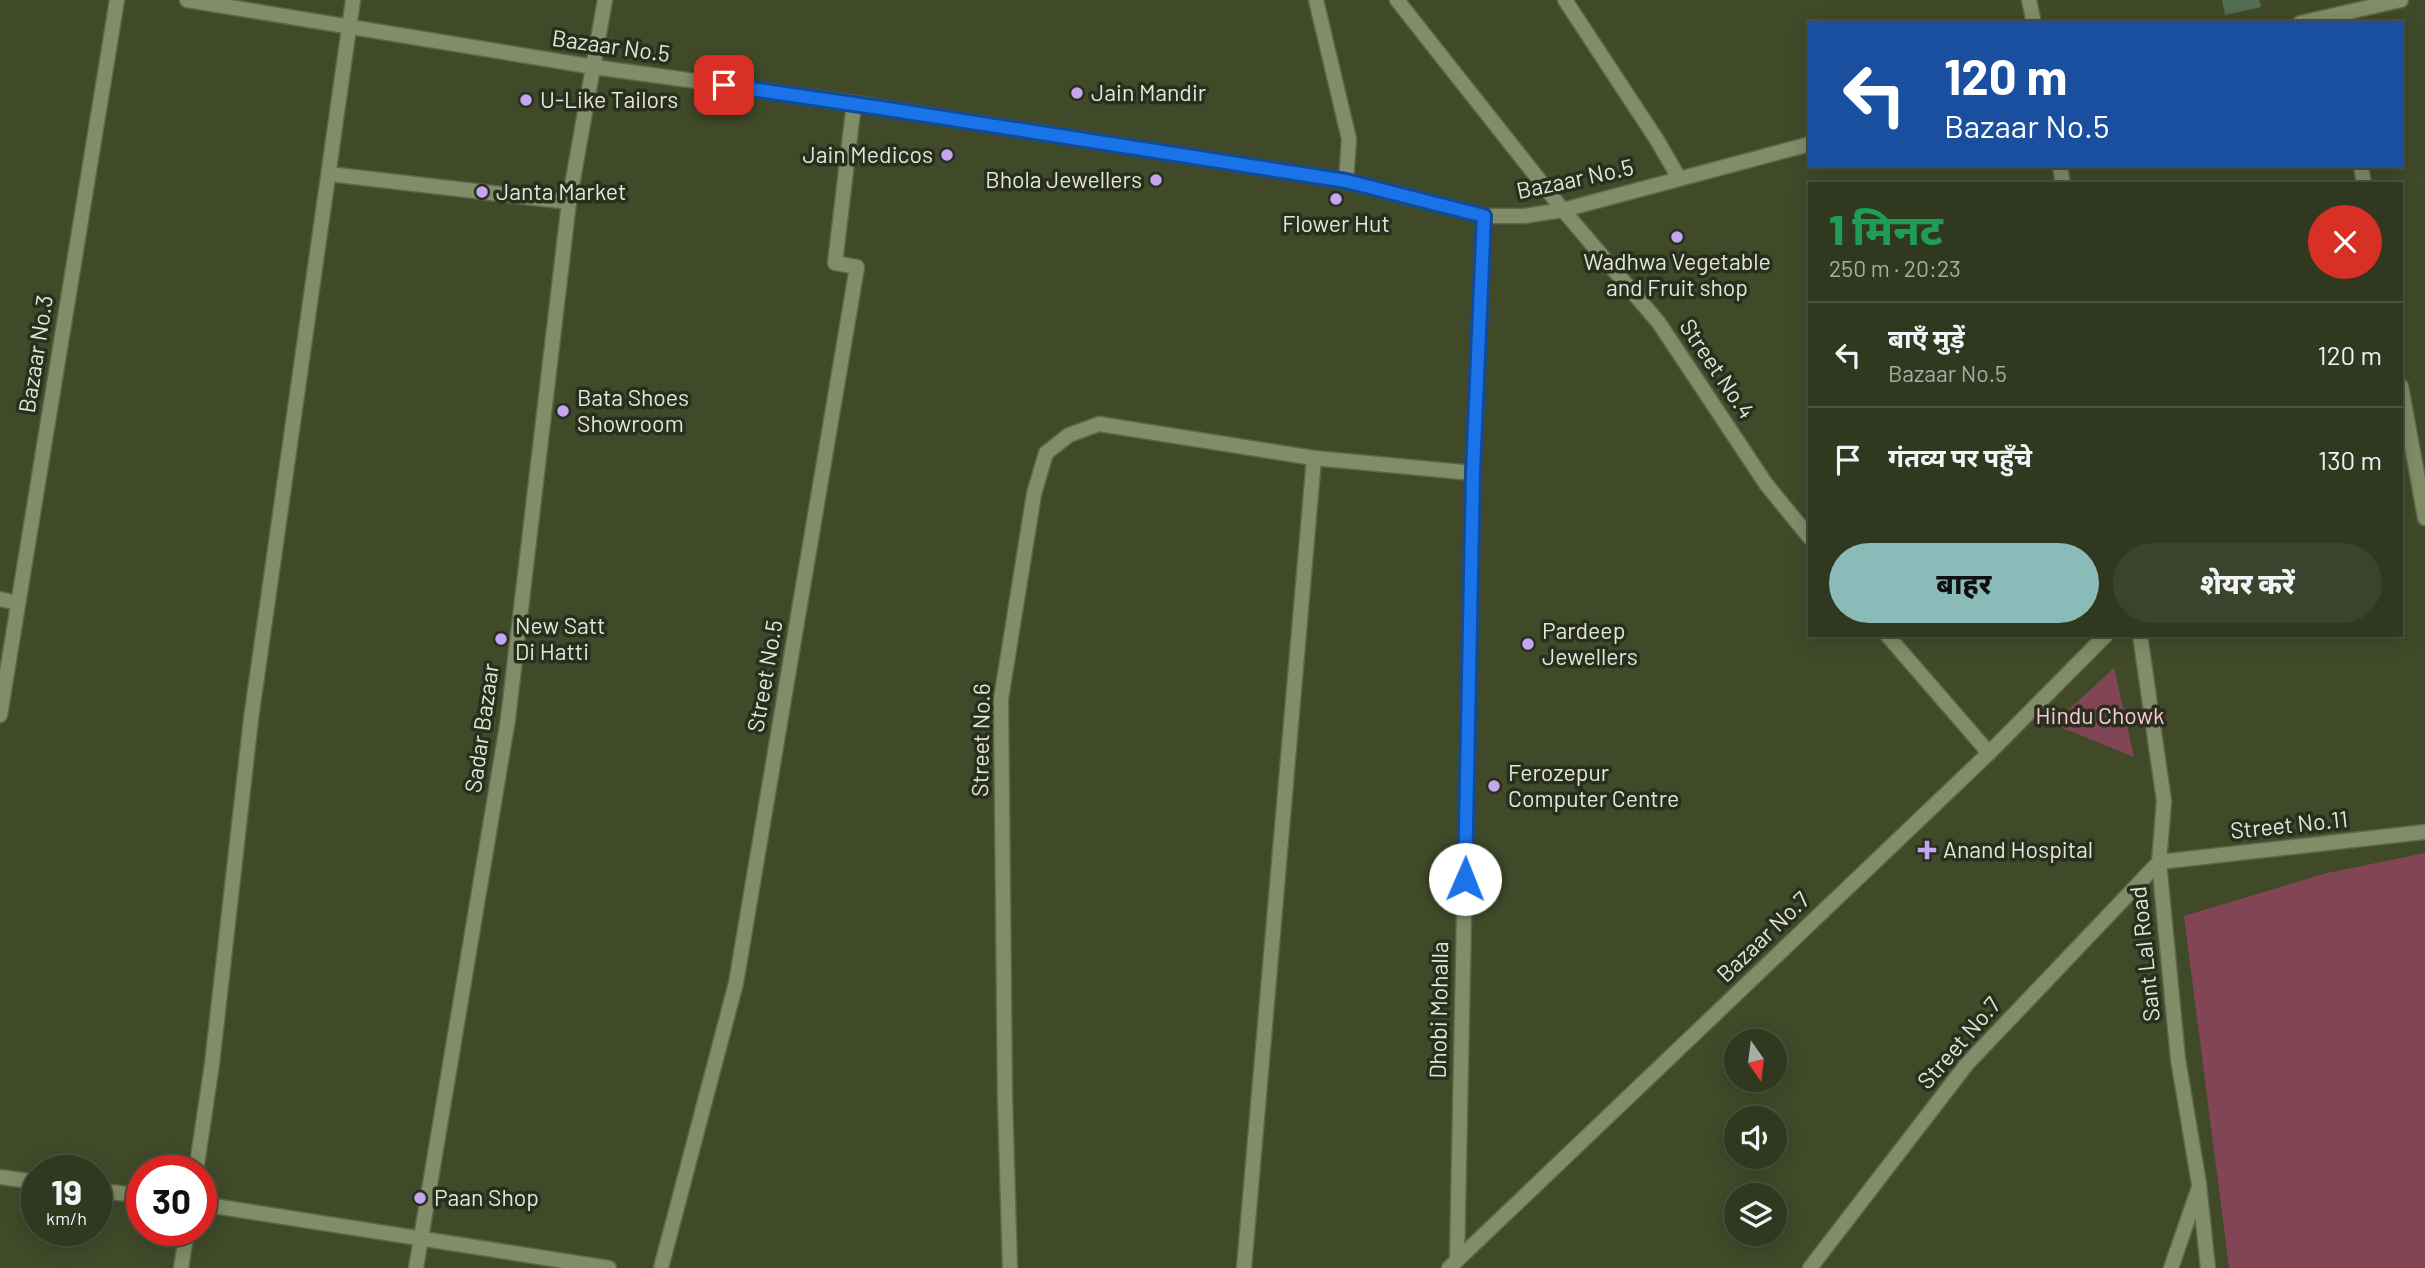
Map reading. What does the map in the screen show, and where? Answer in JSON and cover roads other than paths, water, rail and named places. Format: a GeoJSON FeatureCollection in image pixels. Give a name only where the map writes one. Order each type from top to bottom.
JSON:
{"type":"FeatureCollection","features":[{"type":"Feature","properties":{"kind":"street","name":"Bazaar No.3"},"geometry":{"type":"LineString","coordinates":[[0,715],[117,0]]}},
{"type":"Feature","properties":{"kind":"street","name":"Bazaar No.5"},"geometry":{"type":"LineString","coordinates":[[187,0],[594,67],[854,103],[1346,181],[1484,216],[1524,216],[1563,210],[1808,145]]}},
{"type":"Feature","properties":{"kind":"street"},"geometry":{"type":"LineString","coordinates":[[198,1155],[212,1064],[251,719],[353,0]]}},
{"type":"Feature","properties":{"kind":"street","name":"Sadar Bazaar"},"geometry":{"type":"LineString","coordinates":[[416,1268],[508,719],[569,202],[605,0]]}},
{"type":"Feature","properties":{"kind":"street"},"geometry":{"type":"LineString","coordinates":[[1316,0],[1349,139],[1346,181]]}},
{"type":"Feature","properties":{"kind":"street","name":"Street No.4"},"geometry":{"type":"LineString","coordinates":[[1398,0],[1563,210],[1659,323],[1766,484],[1808,536]]}},
{"type":"Feature","properties":{"kind":"street"},"geometry":{"type":"LineString","coordinates":[[1565,0],[1679,178]]}},
{"type":"Feature","properties":{"kind":"street"},"geometry":{"type":"LineString","coordinates":[[2029,0],[2034,21]]}},
{"type":"Feature","properties":{"kind":"street"},"geometry":{"type":"LineString","coordinates":[[2334,19],[2401,0]]}},
{"type":"Feature","properties":{"kind":"street","name":"Street No.5"},"geometry":{"type":"LineString","coordinates":[[661,1268],[736,982],[855,281],[857,267],[835,263],[854,103]]}},
{"type":"Feature","properties":{"kind":"street"},"geometry":{"type":"LineString","coordinates":[[329,174],[569,202]]}},
{"type":"Feature","properties":{"kind":"street","name":"Dhobi Mohalla"},"geometry":{"type":"LineString","coordinates":[[1453,1264],[1473,472],[1484,216]]}},
{"type":"Feature","properties":{"kind":"street"},"geometry":{"type":"LineString","coordinates":[[2403,397],[2425,518]]}},
{"type":"Feature","properties":{"kind":"street","name":"Street No.6"},"geometry":{"type":"LineString","coordinates":[[1010,1268],[1000,699],[1034,494],[1046,453],[1069,435],[1099,424],[1314,457],[1473,472]]}},
{"type":"Feature","properties":{"kind":"street"},"geometry":{"type":"LineString","coordinates":[[1244,1268],[1314,457]]}},
{"type":"Feature","properties":{"kind":"street"},"geometry":{"type":"LineString","coordinates":[[0,600],[18,603]]}},
{"type":"Feature","properties":{"kind":"street"},"geometry":{"type":"LineString","coordinates":[[1889,637],[1989,753]]}},
{"type":"Feature","properties":{"kind":"street","name":"Bazaar No.7"},"geometry":{"type":"LineString","coordinates":[[1453,1264],[1989,753],[2104,637]]}},
{"type":"Feature","properties":{"kind":"street","name":"Sant Lal Road"},"geometry":{"type":"LineString","coordinates":[[2140,637],[2164,801],[2159,862],[2179,1059],[2199,1184],[2208,1268]]}},
{"type":"Feature","properties":{"kind":"street","name":"Street No.11"},"geometry":{"type":"LineString","coordinates":[[2159,862],[2425,832]]}},
{"type":"Feature","properties":{"kind":"street","name":"Street No.7"},"geometry":{"type":"LineString","coordinates":[[1810,1268],[1966,1064],[2159,862]]}},
{"type":"Feature","properties":{"kind":"street"},"geometry":{"type":"LineString","coordinates":[[0,1177],[21,1180]]}},
{"type":"Feature","properties":{"kind":"street"},"geometry":{"type":"LineString","coordinates":[[2171,1268],[2199,1184]]}},
{"type":"Feature","properties":{"kind":"street"},"geometry":{"type":"LineString","coordinates":[[217,1206],[609,1268]]}},
{"type":"Feature","properties":{"kind":"street"},"geometry":{"type":"LineString","coordinates":[[181,1268],[184,1246]]}},
{"type":"Feature","properties":{"kind":"place","name":"Jain Mandir"},"geometry":{"type":"Point","coordinates":[1077,93]}},
{"type":"Feature","properties":{"kind":"place","name":"U-Like Tailors"},"geometry":{"type":"Point","coordinates":[526,100]}},
{"type":"Feature","properties":{"kind":"place","name":"Jain Medicos"},"geometry":{"type":"Point","coordinates":[947,155]}},
{"type":"Feature","properties":{"kind":"place","name":"Bhola Jewellers"},"geometry":{"type":"Point","coordinates":[1156,180]}},
{"type":"Feature","properties":{"kind":"place","name":"Janta Market"},"geometry":{"type":"Point","coordinates":[482,192]}},
{"type":"Feature","properties":{"kind":"place","name":"Flower Hut"},"geometry":{"type":"Point","coordinates":[1336,199]}},
{"type":"Feature","properties":{"kind":"place","name":"Wadhwa Vegetable and Fruit shop"},"geometry":{"type":"Point","coordinates":[1677,237]}},
{"type":"Feature","properties":{"kind":"place","name":"Bata Shoes Showroom"},"geometry":{"type":"Point","coordinates":[563,411]}},
{"type":"Feature","properties":{"kind":"place","name":"New Satt Di Hatti"},"geometry":{"type":"Point","coordinates":[501,639]}},
{"type":"Feature","properties":{"kind":"place","name":"Pardeep Jewellers"},"geometry":{"type":"Point","coordinates":[1528,644]}},
{"type":"Feature","properties":{"kind":"place","name":"Ferozepur Computer Centre"},"geometry":{"type":"Point","coordinates":[1494,786]}},
{"type":"Feature","properties":{"kind":"place","name":"Anand Hospital"},"geometry":{"type":"Point","coordinates":[1927,850]}},
{"type":"Feature","properties":{"kind":"place","name":"Paan Shop"},"geometry":{"type":"Point","coordinates":[420,1198]}},
{"type":"Feature","properties":{"kind":"park label","name":"Hindu Chowk"},"geometry":{"type":"Point","coordinates":[2100,716]}}]}
